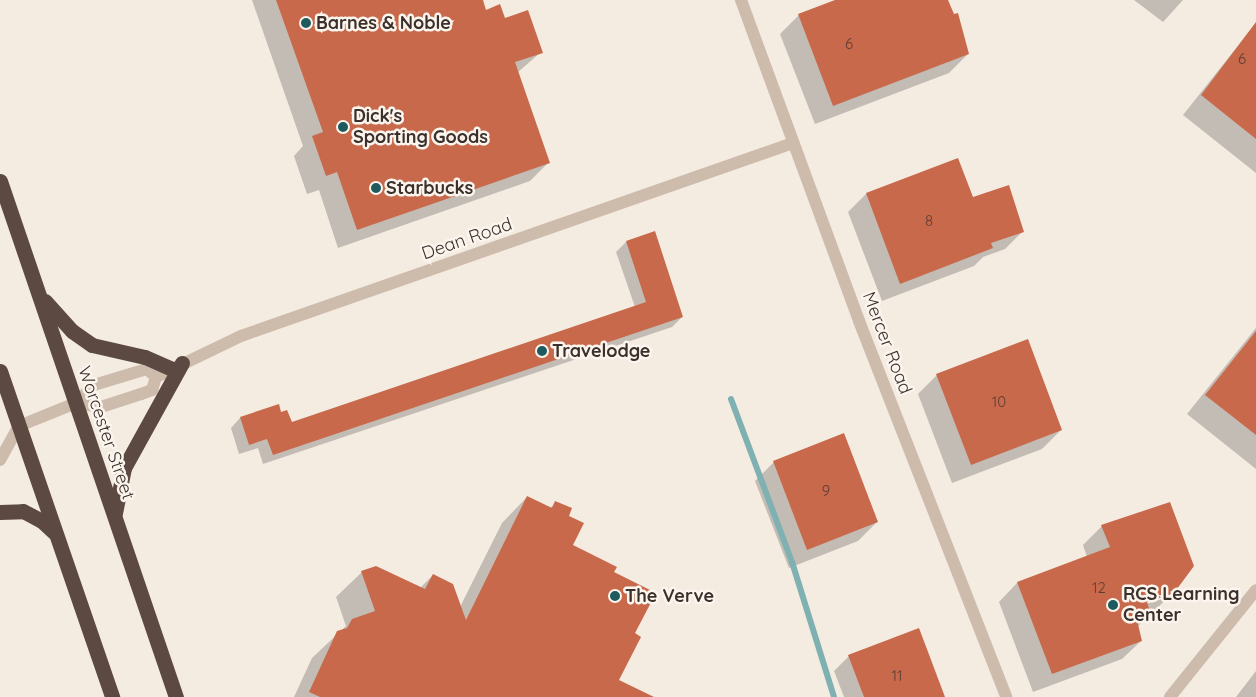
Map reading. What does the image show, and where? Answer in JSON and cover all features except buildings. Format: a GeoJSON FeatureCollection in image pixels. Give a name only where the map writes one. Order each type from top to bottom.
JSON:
{"type":"FeatureCollection","features":[{"type":"Feature","properties":{"kind":"highway","name":"Worcester Street"},"geometry":{"type":"LineString","coordinates":[[0,181],[176,697]]}},
{"type":"Feature","properties":{"kind":"highway"},"geometry":{"type":"LineString","coordinates":[[36,286],[59,319],[85,340],[106,350],[177,366],[124,468],[116,497],[115,520]]}},
{"type":"Feature","properties":{"kind":"highway"},"geometry":{"type":"LineString","coordinates":[[0,371],[112,697]]}},
{"type":"Feature","properties":{"kind":"highway"},"geometry":{"type":"LineString","coordinates":[[0,512],[12,510],[30,514],[55,533]]}},
{"type":"Feature","properties":{"kind":"street","name":"Mercer Road"},"geometry":{"type":"LineString","coordinates":[[741,0],[1006,697]]}},
{"type":"Feature","properties":{"kind":"street","name":"Dean Road"},"geometry":{"type":"LineString","coordinates":[[19,426],[76,403],[106,406],[152,390],[156,377],[241,336],[794,143]]}},
{"type":"Feature","properties":{"kind":"street","name":"Dean Road"},"geometry":{"type":"LineString","coordinates":[[76,403],[87,390],[98,383],[147,369],[156,377]]}},
{"type":"Feature","properties":{"kind":"street"},"geometry":{"type":"LineString","coordinates":[[0,460],[19,426]]}},
{"type":"Feature","properties":{"kind":"street"},"geometry":{"type":"LineString","coordinates":[[1170,697],[1256,590]]}},
{"type":"Feature","properties":{"kind":"waterway"},"geometry":{"type":"LineString","coordinates":[[731,399],[792,562],[834,697]]}},
{"type":"Feature","properties":{"kind":"place","name":"Barnes & Noble"},"geometry":{"type":"Point","coordinates":[306,23]}},
{"type":"Feature","properties":{"kind":"place","name":"Dick's Sporting Goods"},"geometry":{"type":"Point","coordinates":[343,127]}},
{"type":"Feature","properties":{"kind":"place","name":"Starbucks"},"geometry":{"type":"Point","coordinates":[376,188]}},
{"type":"Feature","properties":{"kind":"place","name":"Travelodge"},"geometry":{"type":"Point","coordinates":[542,351]}},
{"type":"Feature","properties":{"kind":"place","name":"The Verve"},"geometry":{"type":"Point","coordinates":[615,596]}},
{"type":"Feature","properties":{"kind":"place","name":"RCS Learning Center"},"geometry":{"type":"Point","coordinates":[1113,605]}}]}
